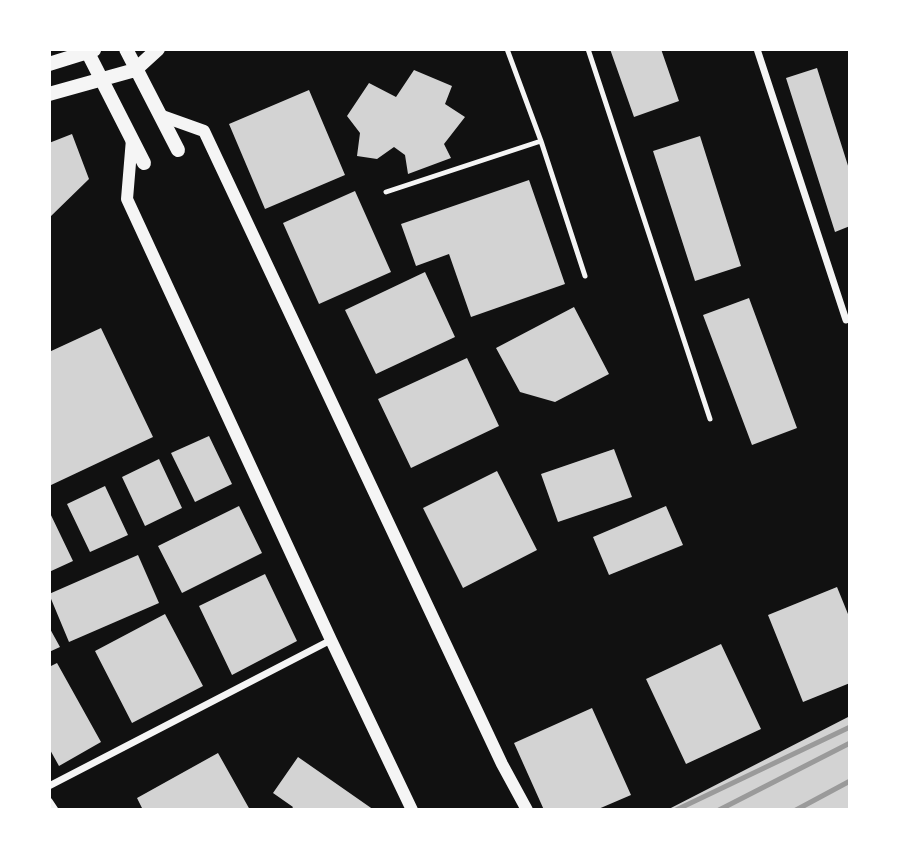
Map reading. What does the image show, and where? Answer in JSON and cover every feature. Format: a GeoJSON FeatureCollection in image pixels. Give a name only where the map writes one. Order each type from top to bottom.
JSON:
{"type":"FeatureCollection","features":[{"type":"Feature","properties":{"kind":"main road"},"geometry":{"type":"LineString","coordinates":[[127,49],[135,70],[178,150]]}},
{"type":"Feature","properties":{"kind":"main road"},"geometry":{"type":"LineString","coordinates":[[49,94],[135,70],[158,49]]}},
{"type":"Feature","properties":{"kind":"main road"},"geometry":{"type":"LineString","coordinates":[[49,64],[90,50],[144,163]]}},
{"type":"Feature","properties":{"kind":"street"},"geometry":{"type":"LineString","coordinates":[[757,49],[846,320]]}},
{"type":"Feature","properties":{"kind":"street"},"geometry":{"type":"LineString","coordinates":[[162,116],[204,131],[496,751],[527,810]]}},
{"type":"Feature","properties":{"kind":"street"},"geometry":{"type":"LineString","coordinates":[[132,139],[127,199],[412,810]]}},
{"type":"Feature","properties":{"kind":"street"},"geometry":{"type":"LineString","coordinates":[[49,786],[331,640]]}},
{"type":"Feature","properties":{"kind":"street"},"geometry":{"type":"LineString","coordinates":[[49,801],[55,810]]}},
{"type":"Feature","properties":{"kind":"lane"},"geometry":{"type":"LineString","coordinates":[[507,49],[541,141],[585,276]]}},
{"type":"Feature","properties":{"kind":"lane"},"geometry":{"type":"LineString","coordinates":[[588,49],[710,419]]}},
{"type":"Feature","properties":{"kind":"lane"},"geometry":{"type":"LineString","coordinates":[[386,192],[541,141]]}},
{"type":"Feature","properties":{"kind":"building"},"geometry":{"type":"Polygon","coordinates":[[[610,49],[661,49],[679,101],[634,117],[610,49]]]}},
{"type":"Feature","properties":{"kind":"building"},"geometry":{"type":"Polygon","coordinates":[[[817,68],[850,172],[850,226],[835,232],[786,78],[817,68]]]}},
{"type":"Feature","properties":{"kind":"building"},"geometry":{"type":"Polygon","coordinates":[[[414,70],[452,86],[445,104],[465,117],[444,144],[451,158],[408,174],[405,155],[394,147],[377,159],[357,156],[360,133],[347,116],[369,83],[396,97],[414,70]]]}},
{"type":"Feature","properties":{"kind":"building"},"geometry":{"type":"Polygon","coordinates":[[[309,90],[345,175],[265,209],[229,124],[309,90]]]}},
{"type":"Feature","properties":{"kind":"building"},"geometry":{"type":"Polygon","coordinates":[[[72,134],[89,179],[49,218],[49,143],[72,134]]]}},
{"type":"Feature","properties":{"kind":"building"},"geometry":{"type":"Polygon","coordinates":[[[700,136],[741,266],[695,281],[653,151],[700,136]]]}},
{"type":"Feature","properties":{"kind":"building"},"geometry":{"type":"Polygon","coordinates":[[[529,180],[565,284],[471,317],[449,254],[416,266],[401,224],[529,180]]]}},
{"type":"Feature","properties":{"kind":"building"},"geometry":{"type":"Polygon","coordinates":[[[355,191],[391,272],[319,304],[283,223],[355,191]]]}},
{"type":"Feature","properties":{"kind":"building"},"geometry":{"type":"Polygon","coordinates":[[[425,272],[455,337],[376,374],[345,310],[425,272]]]}},
{"type":"Feature","properties":{"kind":"building"},"geometry":{"type":"Polygon","coordinates":[[[749,298],[797,428],[752,445],[703,315],[749,298]]]}},
{"type":"Feature","properties":{"kind":"building"},"geometry":{"type":"Polygon","coordinates":[[[574,307],[609,374],[555,402],[520,392],[496,348],[574,307]]]}},
{"type":"Feature","properties":{"kind":"building"},"geometry":{"type":"Polygon","coordinates":[[[101,328],[153,437],[49,486],[49,352],[101,328]]]}},
{"type":"Feature","properties":{"kind":"building"},"geometry":{"type":"Polygon","coordinates":[[[467,358],[499,426],[411,468],[378,399],[467,358]]]}},
{"type":"Feature","properties":{"kind":"building"},"geometry":{"type":"Polygon","coordinates":[[[209,436],[232,484],[195,502],[171,453],[209,436]]]}},
{"type":"Feature","properties":{"kind":"building"},"geometry":{"type":"Polygon","coordinates":[[[614,449],[632,497],[558,522],[541,474],[614,449]]]}},
{"type":"Feature","properties":{"kind":"building"},"geometry":{"type":"Polygon","coordinates":[[[159,459],[182,508],[145,526],[122,477],[159,459]]]}},
{"type":"Feature","properties":{"kind":"building"},"geometry":{"type":"Polygon","coordinates":[[[497,471],[537,550],[463,588],[423,508],[497,471]]]}},
{"type":"Feature","properties":{"kind":"building"},"geometry":{"type":"Polygon","coordinates":[[[105,486],[128,535],[90,552],[67,504],[105,486]]]}},
{"type":"Feature","properties":{"kind":"building"},"geometry":{"type":"Polygon","coordinates":[[[239,506],[262,553],[182,593],[158,546],[239,506]]]}},
{"type":"Feature","properties":{"kind":"building"},"geometry":{"type":"Polygon","coordinates":[[[666,506],[683,545],[609,575],[593,537],[666,506]]]}},
{"type":"Feature","properties":{"kind":"building"},"geometry":{"type":"Polygon","coordinates":[[[49,511],[73,561],[49,572],[49,511]]]}},
{"type":"Feature","properties":{"kind":"building"},"geometry":{"type":"Polygon","coordinates":[[[138,555],[159,603],[69,642],[49,594],[138,555]]]}},
{"type":"Feature","properties":{"kind":"building"},"geometry":{"type":"Polygon","coordinates":[[[265,574],[297,641],[232,675],[199,606],[265,574]]]}},
{"type":"Feature","properties":{"kind":"building"},"geometry":{"type":"Polygon","coordinates":[[[837,587],[850,619],[850,683],[803,702],[768,615],[837,587]]]}},
{"type":"Feature","properties":{"kind":"building"},"geometry":{"type":"Polygon","coordinates":[[[165,614],[203,686],[132,723],[95,651],[165,614]]]}},
{"type":"Feature","properties":{"kind":"building"},"geometry":{"type":"Polygon","coordinates":[[[49,627],[60,647],[49,652],[49,627]]]}},
{"type":"Feature","properties":{"kind":"building"},"geometry":{"type":"Polygon","coordinates":[[[721,644],[761,729],[686,764],[646,679],[721,644]]]}},
{"type":"Feature","properties":{"kind":"building"},"geometry":{"type":"Polygon","coordinates":[[[57,663],[101,742],[59,766],[49,748],[49,667],[57,663]]]}},
{"type":"Feature","properties":{"kind":"building"},"geometry":{"type":"Polygon","coordinates":[[[592,708],[631,795],[596,810],[544,810],[514,743],[592,708]]]}},
{"type":"Feature","properties":{"kind":"building"},"geometry":{"type":"Polygon","coordinates":[[[850,716],[850,810],[667,810],[850,716]]]}},
{"type":"Feature","properties":{"kind":"building"},"geometry":{"type":"Polygon","coordinates":[[[218,753],[250,810],[143,810],[137,798],[218,753]]]}},
{"type":"Feature","properties":{"kind":"building"},"geometry":{"type":"Polygon","coordinates":[[[298,757],[374,810],[291,810],[293,807],[273,793],[298,757]]]}},
{"type":"Feature","properties":{"kind":"railway"},"geometry":{"type":"LineString","coordinates":[[676,810],[850,727]]}},
{"type":"Feature","properties":{"kind":"railway"},"geometry":{"type":"LineString","coordinates":[[719,810],[850,743]]}},
{"type":"Feature","properties":{"kind":"railway"},"geometry":{"type":"LineString","coordinates":[[796,810],[850,781]]}}]}
